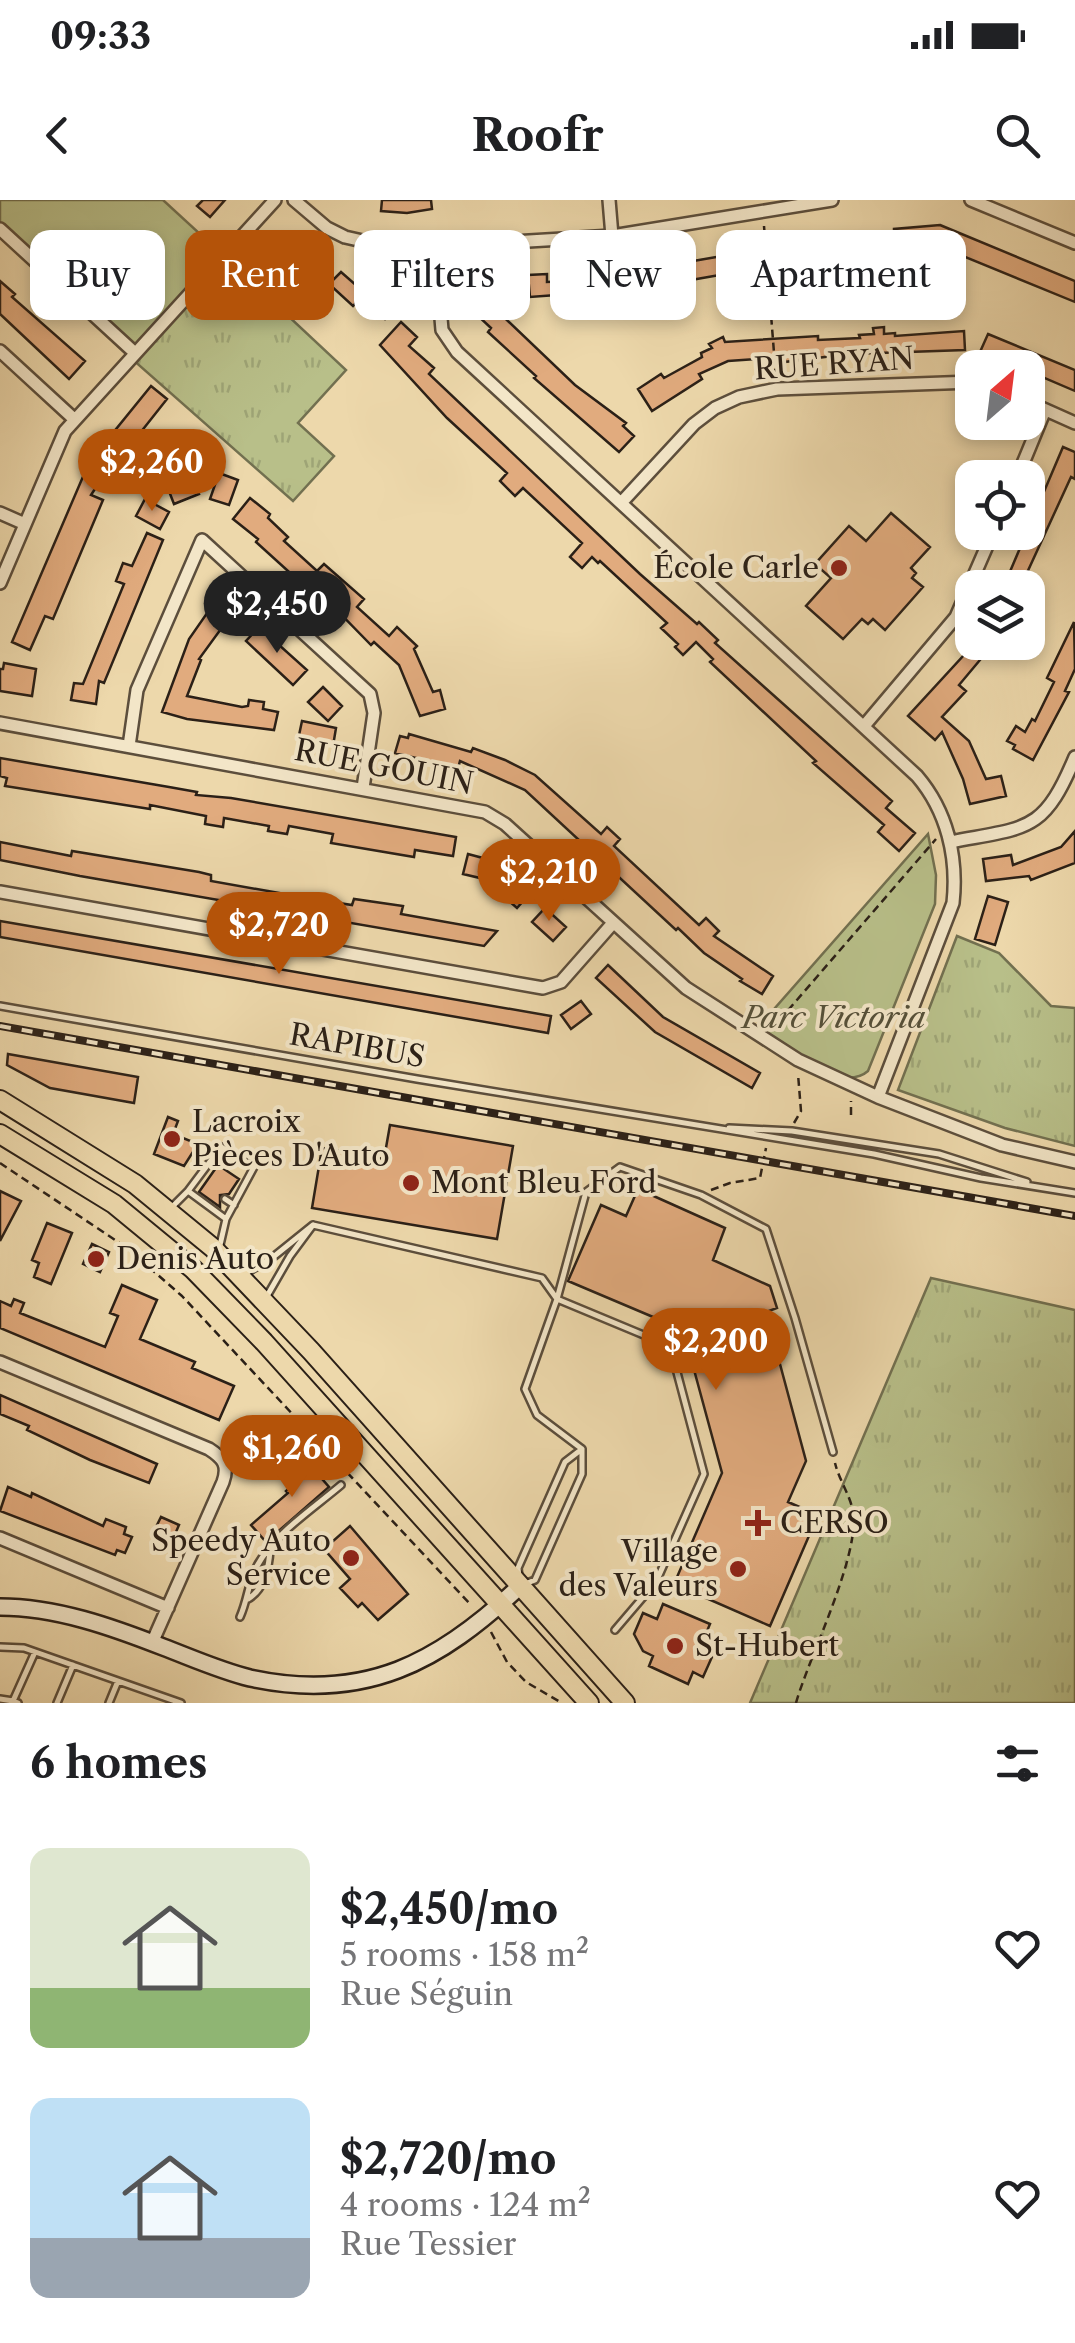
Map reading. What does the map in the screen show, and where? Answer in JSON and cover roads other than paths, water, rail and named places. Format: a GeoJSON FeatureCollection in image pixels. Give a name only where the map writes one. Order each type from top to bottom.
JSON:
{"type":"FeatureCollection","features":[{"type":"Feature","properties":{"kind":"main road"},"geometry":{"type":"LineString","coordinates":[[0,1100],[83,1150],[169,1210],[218,1252],[626,1703]]}},
{"type":"Feature","properties":{"kind":"main road"},"geometry":{"type":"LineString","coordinates":[[0,1134],[114,1204],[193,1269],[264,1342],[589,1703]]}},
{"type":"Feature","properties":{"kind":"street"},"geometry":{"type":"LineString","coordinates":[[0,582],[74,419],[275,200]]}},
{"type":"Feature","properties":{"kind":"street"},"geometry":{"type":"LineString","coordinates":[[294,200],[327,228],[354,239]]}},
{"type":"Feature","properties":{"kind":"street"},"geometry":{"type":"LineString","coordinates":[[610,200],[612,230]]}},
{"type":"Feature","properties":{"kind":"street"},"geometry":{"type":"LineString","coordinates":[[648,230],[762,211],[778,204],[832,200]]}},
{"type":"Feature","properties":{"kind":"street"},"geometry":{"type":"LineString","coordinates":[[971,200],[1075,243]]}},
{"type":"Feature","properties":{"kind":"street"},"geometry":{"type":"LineString","coordinates":[[0,228],[134,353]]}},
{"type":"Feature","properties":{"kind":"street"},"geometry":{"type":"LineString","coordinates":[[441,320],[448,342],[864,726],[928,790],[949,838],[954,888],[949,918],[878,1097]]}},
{"type":"Feature","properties":{"kind":"street"},"geometry":{"type":"LineString","coordinates":[[0,352],[74,419]]}},
{"type":"Feature","properties":{"kind":"street","name":"RUE RYAN"},"geometry":{"type":"LineString","coordinates":[[621,503],[704,415],[739,397],[777,389],[955,383]]}},
{"type":"Feature","properties":{"kind":"street"},"geometry":{"type":"LineString","coordinates":[[1045,410],[1075,422]]}},
{"type":"Feature","properties":{"kind":"street"},"geometry":{"type":"LineString","coordinates":[[0,514],[25,524]]}},
{"type":"Feature","properties":{"kind":"street"},"geometry":{"type":"LineString","coordinates":[[129,746],[137,690],[202,540],[370,694],[374,713],[362,788]]}},
{"type":"Feature","properties":{"kind":"street"},"geometry":{"type":"LineString","coordinates":[[864,726],[956,616],[985,550]]}},
{"type":"Feature","properties":{"kind":"street","name":"RUE GOUIN"},"geometry":{"type":"LineString","coordinates":[[0,723],[485,812],[505,824],[698,998],[798,1060],[878,1097],[1002,1145],[1075,1162]]}},
{"type":"Feature","properties":{"kind":"street"},"geometry":{"type":"LineString","coordinates":[[949,838],[1036,821],[1055,800],[1075,757]]}},
{"type":"Feature","properties":{"kind":"street"},"geometry":{"type":"LineString","coordinates":[[0,892],[543,988],[561,982],[613,923]]}},
{"type":"Feature","properties":{"kind":"street"},"geometry":{"type":"LineString","coordinates":[[0,1362],[209,1450],[224,1460],[223,1482],[152,1642]]}},
{"type":"Feature","properties":{"kind":"street"},"geometry":{"type":"LineString","coordinates":[[0,1538],[168,1608]]}},
{"type":"Feature","properties":{"kind":"street"},"geometry":{"type":"LineString","coordinates":[[0,1607],[84,1620],[262,1681],[334,1685],[391,1674],[432,1657],[484,1620],[520,1586]]}},
{"type":"Feature","properties":{"kind":"lane","name":"RAPIBUS"},"geometry":{"type":"LineString","coordinates":[[0,1006],[874,1154],[981,1178],[1075,1193]]}},
{"type":"Feature","properties":{"kind":"lane","name":"RAPIBUS"},"geometry":{"type":"LineString","coordinates":[[706,1126],[792,1131],[939,1154],[1042,1187]]}},
{"type":"Feature","properties":{"kind":"lane"},"geometry":{"type":"LineString","coordinates":[[169,1210],[221,1147],[254,1168],[226,1219],[218,1252]]}},
{"type":"Feature","properties":{"kind":"lane"},"geometry":{"type":"LineString","coordinates":[[582,1449],[537,1415],[525,1389],[586,1192],[620,1167],[701,1195],[766,1229],[796,1318],[832,1452]]}},
{"type":"Feature","properties":{"kind":"lane"},"geometry":{"type":"LineString","coordinates":[[205,1168],[212,1173]]}},
{"type":"Feature","properties":{"kind":"lane"},"geometry":{"type":"LineString","coordinates":[[197,1179],[204,1184]]}},
{"type":"Feature","properties":{"kind":"lane"},"geometry":{"type":"LineString","coordinates":[[233,1187],[240,1192]]}},
{"type":"Feature","properties":{"kind":"lane"},"geometry":{"type":"LineString","coordinates":[[188,1191],[226,1219]]}},
{"type":"Feature","properties":{"kind":"lane"},"geometry":{"type":"LineString","coordinates":[[226,1199],[234,1205]]}},
{"type":"Feature","properties":{"kind":"lane"},"geometry":{"type":"LineString","coordinates":[[313,1226],[542,1278],[556,1299],[670,1346],[704,1474],[656,1582],[615,1630]]}},
{"type":"Feature","properties":{"kind":"lane"},"geometry":{"type":"LineString","coordinates":[[240,1276],[272,1258],[313,1226]]}},
{"type":"Feature","properties":{"kind":"lane"},"geometry":{"type":"LineString","coordinates":[[266,1304],[268,1290],[313,1226]]}},
{"type":"Feature","properties":{"kind":"lane"},"geometry":{"type":"LineString","coordinates":[[582,1449],[582,1474],[534,1580],[520,1586],[518,1568],[565,1462],[582,1449]]}},
{"type":"Feature","properties":{"kind":"lane"},"geometry":{"type":"LineString","coordinates":[[240,1617],[259,1562],[341,1484]]}},
{"type":"Feature","properties":{"kind":"lane"},"geometry":{"type":"LineString","coordinates":[[248,1599],[258,1593],[269,1566],[270,1550]]}},
{"type":"Feature","properties":{"kind":"lane"},"geometry":{"type":"LineString","coordinates":[[1,1650],[34,1652],[180,1703]]}},
{"type":"Feature","properties":{"kind":"lane"},"geometry":{"type":"LineString","coordinates":[[0,1699],[16,1702],[34,1652]]}},
{"type":"Feature","properties":{"kind":"lane"},"geometry":{"type":"LineString","coordinates":[[57,1703],[73,1665]]}},
{"type":"Feature","properties":{"kind":"lane"},"geometry":{"type":"LineString","coordinates":[[108,1703],[118,1681]]}},
{"type":"Feature","properties":{"kind":"railway"},"geometry":{"type":"LineString","coordinates":[[0,1026],[1075,1216]]}},
{"type":"Feature","properties":{"kind":"place","name":"École Carle"},"geometry":{"type":"Point","coordinates":[839,568]}},
{"type":"Feature","properties":{"kind":"place","name":"Lacroix Pièces D'Auto"},"geometry":{"type":"Point","coordinates":[172,1139]}},
{"type":"Feature","properties":{"kind":"place","name":"Mont Bleu Ford"},"geometry":{"type":"Point","coordinates":[411,1183]}},
{"type":"Feature","properties":{"kind":"place","name":"Denis Auto"},"geometry":{"type":"Point","coordinates":[96,1259]}},
{"type":"Feature","properties":{"kind":"place","name":"CERSO"},"geometry":{"type":"Point","coordinates":[758,1523]}},
{"type":"Feature","properties":{"kind":"place","name":"Speedy Auto Service"},"geometry":{"type":"Point","coordinates":[351,1558]}},
{"type":"Feature","properties":{"kind":"place","name":"Village des Valeurs"},"geometry":{"type":"Point","coordinates":[738,1569]}},
{"type":"Feature","properties":{"kind":"place","name":"St-Hubert"},"geometry":{"type":"Point","coordinates":[675,1646]}},
{"type":"Feature","properties":{"kind":"park label","name":"Parc Victoria"},"geometry":{"type":"Point","coordinates":[834,1018]}}]}
